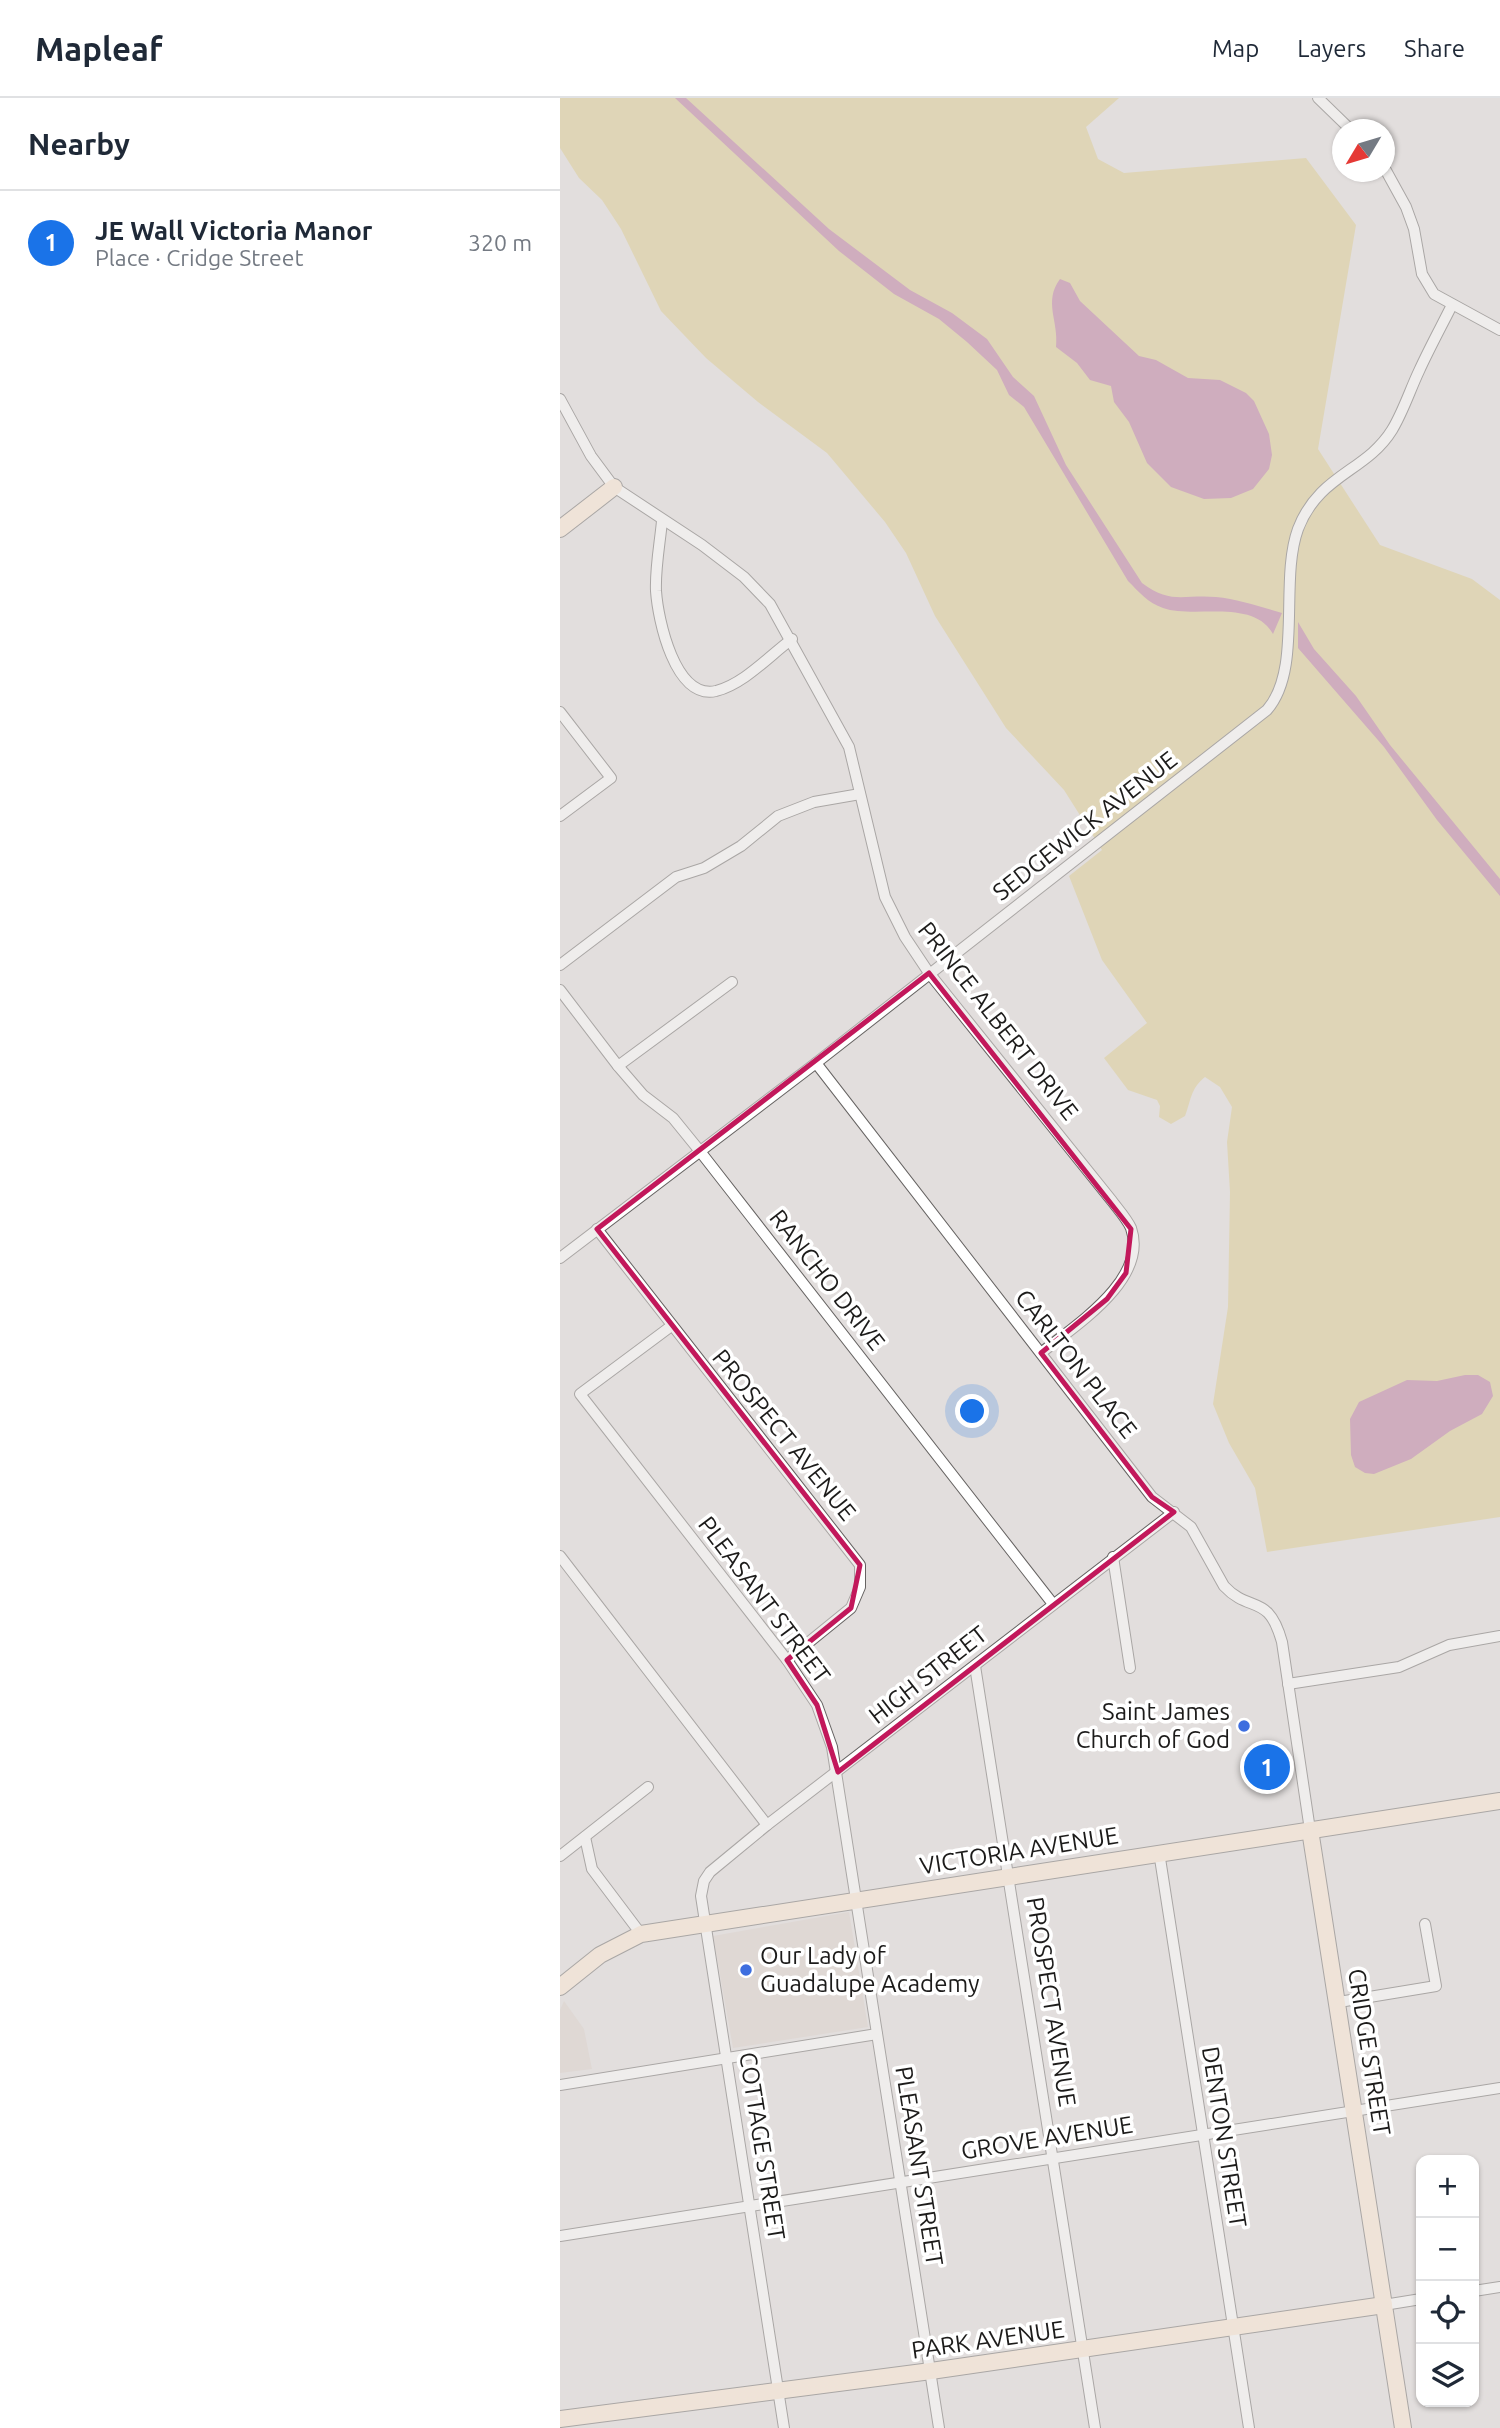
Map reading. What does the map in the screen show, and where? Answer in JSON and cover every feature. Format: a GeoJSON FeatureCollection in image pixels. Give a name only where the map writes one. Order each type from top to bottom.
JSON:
{"type":"FeatureCollection","features":[{"type":"Feature","properties":{"kind":"street"},"geometry":{"type":"LineString","coordinates":[[1318,98],[1340,119]]}},
{"type":"Feature","properties":{"kind":"street"},"geometry":{"type":"LineString","coordinates":[[1391,182],[1414,229],[1427,285],[1434,294],[1500,330]]}},
{"type":"Feature","properties":{"kind":"street","name":"SEDGEWICK AVENUE"},"geometry":{"type":"LineString","coordinates":[[560,1258],[816,1063],[1257,720],[1270,707],[1279,689],[1288,632],[1291,555],[1305,512],[1332,480],[1373,451],[1392,430],[1452,305]]}},
{"type":"Feature","properties":{"kind":"street","name":"PRINCE ALBERT DRIVE"},"geometry":{"type":"LineString","coordinates":[[560,398],[591,457],[614,487],[702,545],[744,577],[770,604],[792,639],[849,747],[885,897],[905,937],[929,973],[1112,1201],[1131,1229],[1133,1250],[1126,1273],[1107,1299],[1041,1353]]}},
{"type":"Feature","properties":{"kind":"street"},"geometry":{"type":"LineString","coordinates":[[560,529],[614,487]]}},
{"type":"Feature","properties":{"kind":"street"},"geometry":{"type":"LineString","coordinates":[[662,521],[656,590],[664,634],[679,673],[696,689],[713,692],[731,686],[792,639]]}},
{"type":"Feature","properties":{"kind":"street"},"geometry":{"type":"LineString","coordinates":[[560,712],[611,778],[560,816]]}},
{"type":"Feature","properties":{"kind":"street"},"geometry":{"type":"LineString","coordinates":[[560,965],[676,877],[704,868],[723,857],[778,816],[814,802],[860,794]]}},
{"type":"Feature","properties":{"kind":"street"},"geometry":{"type":"LineString","coordinates":[[618,1066],[732,982]]}},
{"type":"Feature","properties":{"kind":"street","name":"RANCHO DRIVE"},"geometry":{"type":"LineString","coordinates":[[560,990],[643,1095],[673,1118],[699,1150],[1053,1604]]}},
{"type":"Feature","properties":{"kind":"street","name":"CARLTON PLACE"},"geometry":{"type":"LineString","coordinates":[[816,1063],[1152,1497],[1191,1527],[1231,1593],[1255,1602],[1272,1616],[1282,1642],[1289,1684]]}},
{"type":"Feature","properties":{"kind":"street","name":"PROSPECT AVENUE"},"geometry":{"type":"LineString","coordinates":[[597,1229],[670,1327],[860,1565],[860,1587],[852,1608],[787,1660]]}},
{"type":"Feature","properties":{"kind":"street","name":"PLEASANT STREET"},"geometry":{"type":"LineString","coordinates":[[670,1327],[580,1394],[787,1660],[817,1705],[838,1772],[939,2428]]}},
{"type":"Feature","properties":{"kind":"street","name":"HIGH STREET"},"geometry":{"type":"LineString","coordinates":[[710,1872],[767,1825],[1174,1512]]}},
{"type":"Feature","properties":{"kind":"street"},"geometry":{"type":"LineString","coordinates":[[560,1556],[767,1825]]}},
{"type":"Feature","properties":{"kind":"street"},"geometry":{"type":"LineString","coordinates":[[1113,1557],[1130,1668]]}},
{"type":"Feature","properties":{"kind":"street"},"geometry":{"type":"LineString","coordinates":[[1289,1684],[1399,1667],[1449,1645],[1500,1636]]}},
{"type":"Feature","properties":{"kind":"street","name":"PROSPECT AVENUE"},"geometry":{"type":"LineString","coordinates":[[975,1665],[1095,2428]]}},
{"type":"Feature","properties":{"kind":"street","name":"CRIDGE STREET"},"geometry":{"type":"LineString","coordinates":[[1289,1684],[1403,2428]]}},
{"type":"Feature","properties":{"kind":"street"},"geometry":{"type":"LineString","coordinates":[[560,1856],[648,1787]]}},
{"type":"Feature","properties":{"kind":"street","name":"VICTORIA AVENUE"},"geometry":{"type":"LineString","coordinates":[[560,1986],[600,1955],[641,1934],[1500,1801]]}},
{"type":"Feature","properties":{"kind":"street"},"geometry":{"type":"LineString","coordinates":[[585,1837],[592,1869],[641,1934]]}},
{"type":"Feature","properties":{"kind":"street","name":"DENTON STREET"},"geometry":{"type":"LineString","coordinates":[[1159,1852],[1249,2428]]}},
{"type":"Feature","properties":{"kind":"street","name":"COTTAGE STREET"},"geometry":{"type":"LineString","coordinates":[[710,1872],[704,1881],[701,1896],[752,2207],[784,2428]]}},
{"type":"Feature","properties":{"kind":"street"},"geometry":{"type":"LineString","coordinates":[[1339,2002],[1436,1986],[1425,1924]]}},
{"type":"Feature","properties":{"kind":"street"},"geometry":{"type":"LineString","coordinates":[[560,2085],[877,2034]]}},
{"type":"Feature","properties":{"kind":"street","name":"GROVE AVENUE"},"geometry":{"type":"LineString","coordinates":[[560,2236],[1500,2088]]}},
{"type":"Feature","properties":{"kind":"street"},"geometry":{"type":"LineString","coordinates":[[1479,2290],[1500,2287]]}},
{"type":"Feature","properties":{"kind":"street","name":"PARK AVENUE"},"geometry":{"type":"LineString","coordinates":[[560,2419],[1082,2350],[1416,2300]]}},
{"type":"Feature","properties":{"kind":"highlighted area"},"geometry":{"type":"Polygon","coordinates":[[[929,973],[1131,1229],[1126,1273],[1107,1299],[1041,1353],[1152,1497],[1174,1512],[838,1772],[817,1705],[787,1660],[851,1608],[860,1565],[597,1229],[929,973]]]}},
{"type":"Feature","properties":{"kind":"shaded area"},"geometry":{"type":"Polygon","coordinates":[[[560,98],[1119,98],[1086,127],[1098,159],[1124,173],[1306,158],[1356,225],[1318,449],[1380,545],[1472,579],[1500,600],[1500,1517],[1267,1552],[1255,1488],[1229,1443],[1213,1404],[1228,1307],[1230,1192],[1227,1142],[1232,1107],[1220,1087],[1205,1077],[1194,1091],[1185,1116],[1171,1124],[1159,1117],[1160,1106],[1157,1100],[1128,1090],[1104,1058],[1147,1023],[1102,960],[1069,876],[1102,850],[1064,790],[1006,728],[935,616],[906,553],[885,522],[827,453],[758,402],[706,358],[661,311],[621,229],[602,200],[579,178],[560,148],[560,98]]]}},
{"type":"Feature","properties":{"kind":"shaded area"},"geometry":{"type":"Polygon","coordinates":[[[675,98],[686,98],[829,229],[910,290],[952,313],[987,339],[1013,377],[1034,396],[1066,465],[1142,583],[1152,590],[1170,596],[1224,598],[1282,613],[1273,634],[1264,623],[1252,616],[1176,611],[1158,606],[1144,597],[1128,581],[1024,407],[1009,395],[997,370],[939,319],[894,294],[839,251],[675,98]]]}},
{"type":"Feature","properties":{"kind":"shaded area"},"geometry":{"type":"Polygon","coordinates":[[[1060,279],[1070,283],[1080,301],[1139,356],[1156,360],[1188,378],[1220,380],[1246,393],[1254,401],[1269,434],[1272,455],[1269,469],[1253,489],[1231,498],[1204,499],[1171,487],[1147,463],[1129,422],[1114,402],[1111,386],[1090,380],[1077,363],[1056,347],[1052,304],[1055,287],[1060,279]]]}},
{"type":"Feature","properties":{"kind":"shaded area"},"geometry":{"type":"Polygon","coordinates":[[[1298,622],[1314,649],[1356,696],[1390,745],[1500,879],[1500,896],[1437,820],[1384,747],[1298,648],[1298,622]]]}},
{"type":"Feature","properties":{"kind":"shaded area"},"geometry":{"type":"Polygon","coordinates":[[[1478,1375],[1490,1382],[1493,1396],[1482,1414],[1450,1431],[1411,1459],[1374,1474],[1365,1473],[1355,1467],[1351,1455],[1350,1419],[1359,1402],[1407,1380],[1437,1381],[1478,1375]]]}},
{"type":"Feature","properties":{"kind":"shaded area"},"geometry":{"type":"Polygon","coordinates":[[[849,1912],[868,2027],[733,2048],[713,1936],[849,1912]]]}},
{"type":"Feature","properties":{"kind":"shaded area"},"geometry":{"type":"Polygon","coordinates":[[[564,2001],[584,2029],[592,2069],[560,2073],[560,2010],[564,2001]]]}},
{"type":"Feature","properties":{"kind":"place","name":"Saint James Church of God"},"geometry":{"type":"Point","coordinates":[1244,1726]}},
{"type":"Feature","properties":{"kind":"place","name":"JE Wall Victoria Manor"},"geometry":{"type":"Point","coordinates":[1267,1767]}},
{"type":"Feature","properties":{"kind":"place","name":"Our Lady of Guadalupe Academy"},"geometry":{"type":"Point","coordinates":[746,1970]}}]}
